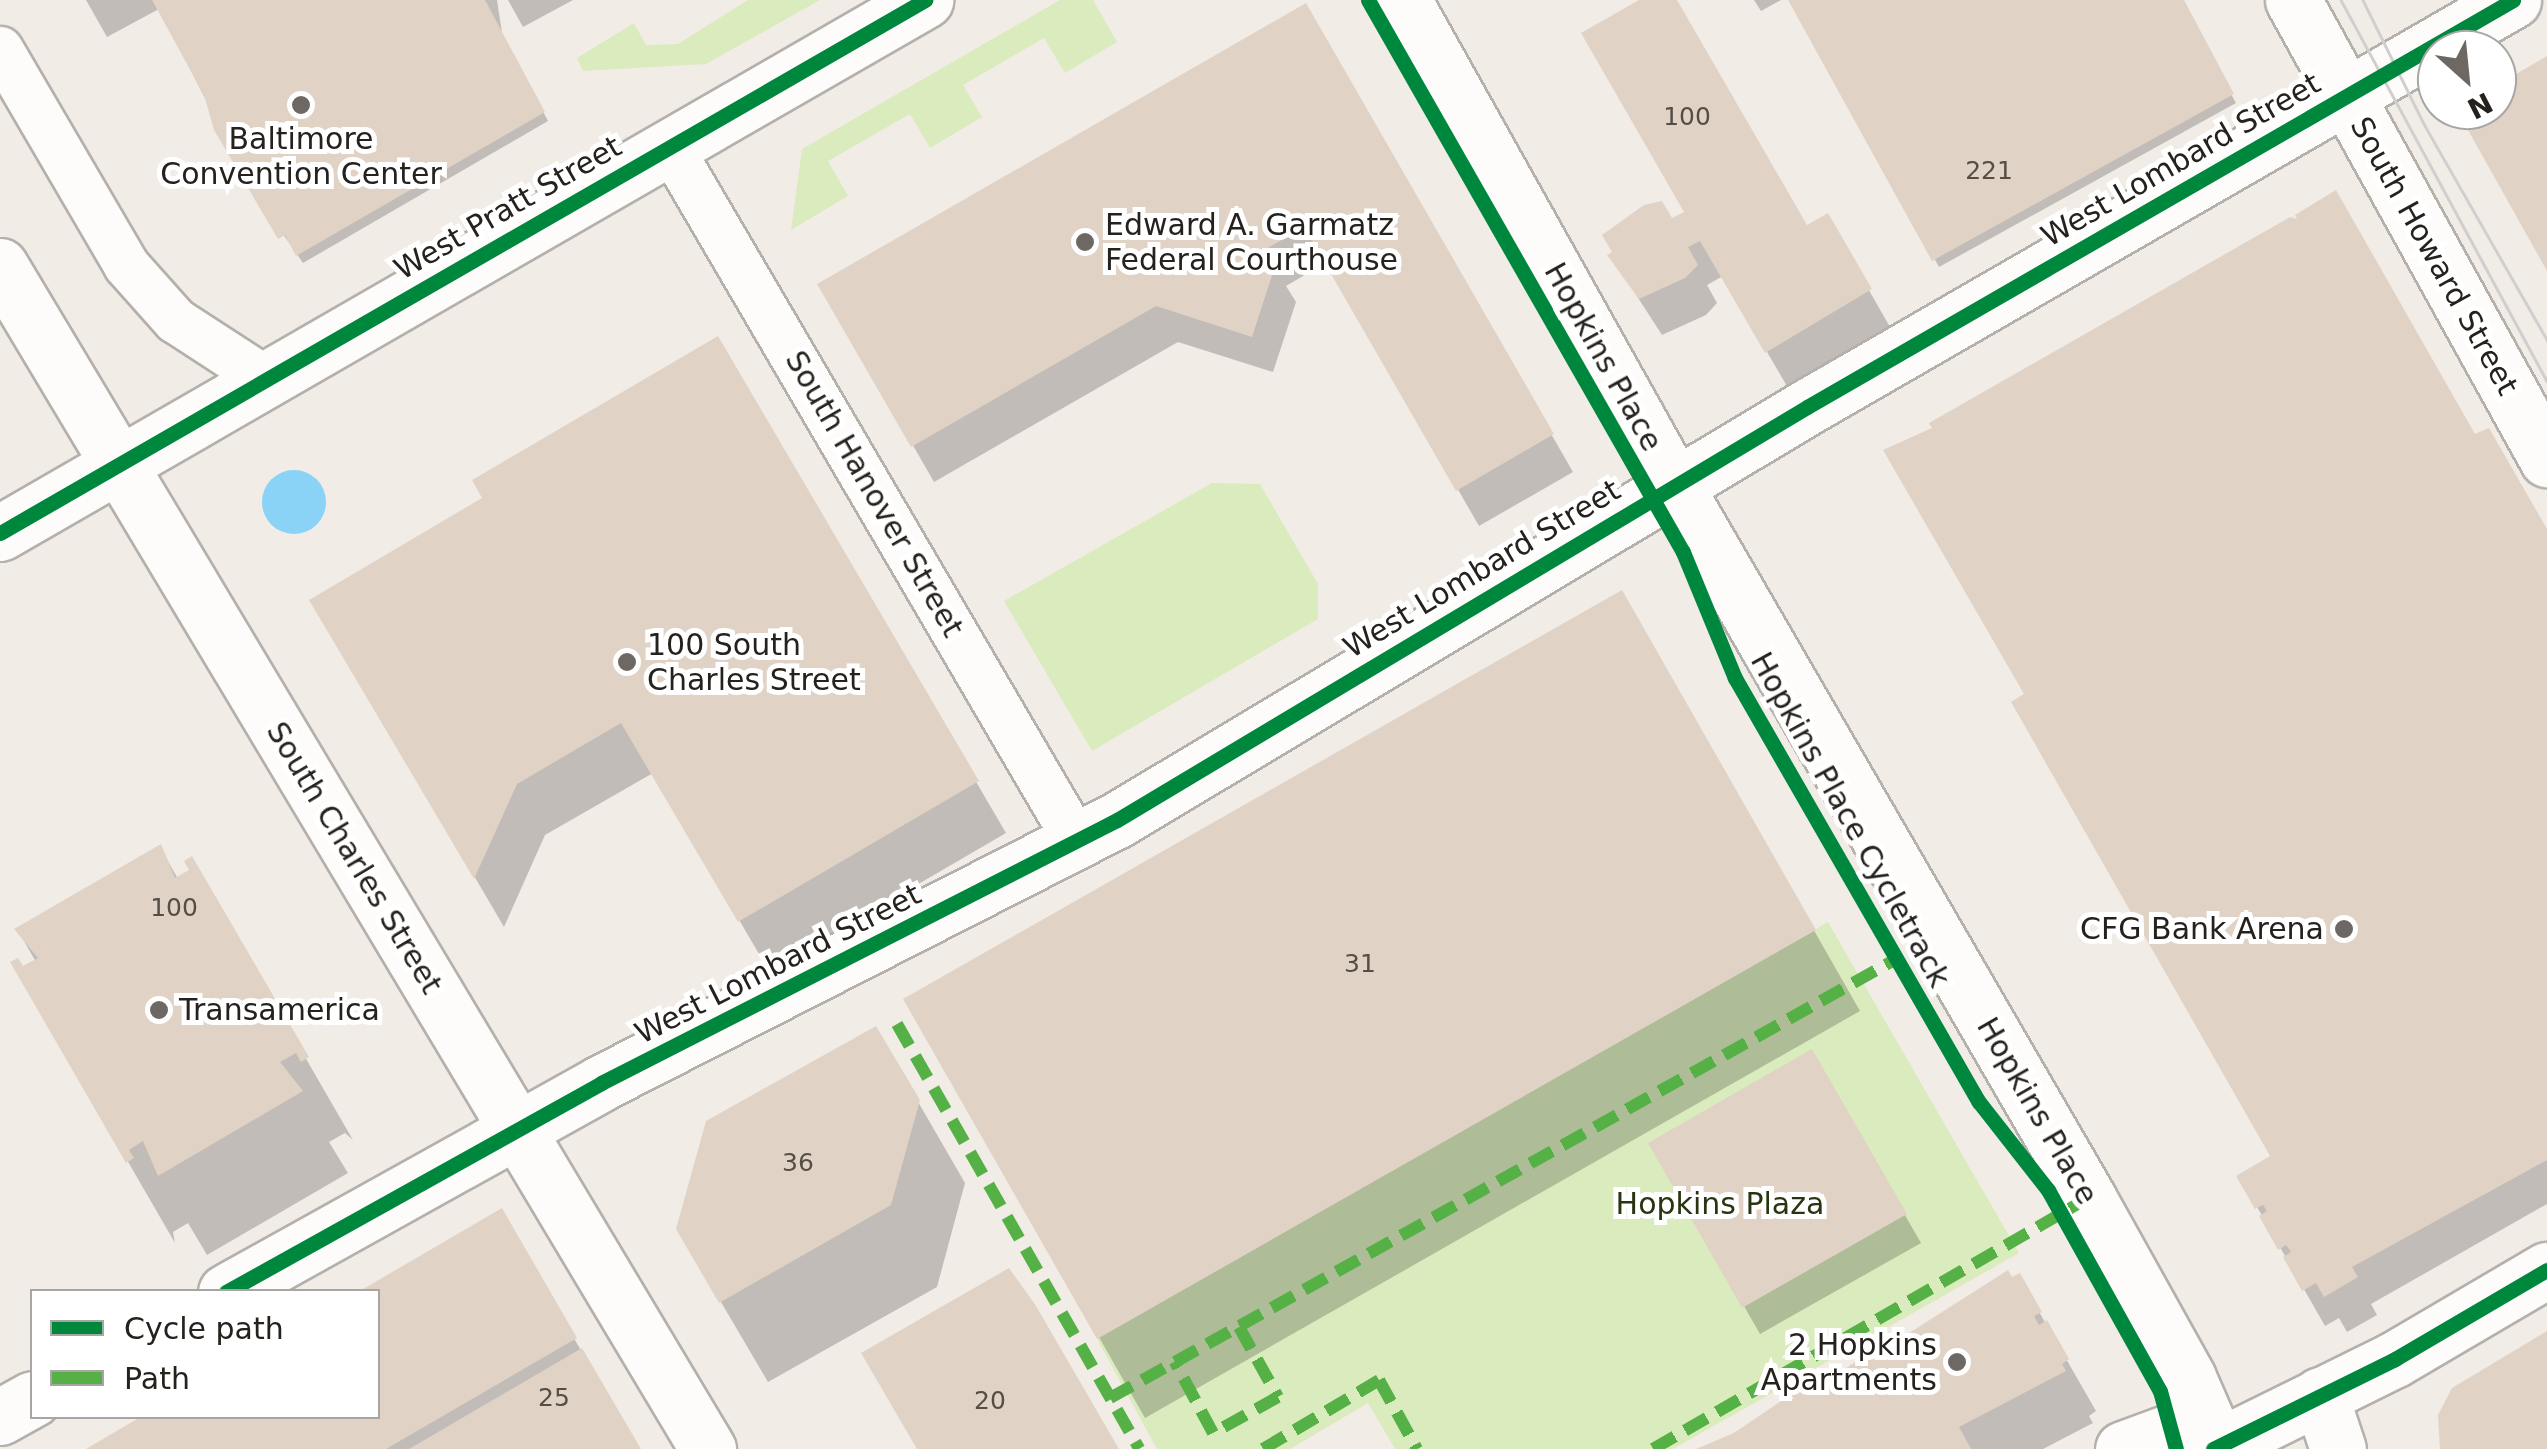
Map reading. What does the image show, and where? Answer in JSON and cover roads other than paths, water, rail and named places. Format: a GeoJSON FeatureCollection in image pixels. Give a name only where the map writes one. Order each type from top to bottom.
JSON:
{"type":"FeatureCollection","features":[{"type":"Feature","properties":{"kind":"main road","name":"West Pratt Street"},"geometry":{"type":"LineString","coordinates":[[0,533],[925,0]]}},
{"type":"Feature","properties":{"kind":"main road","name":"Hopkins Place"},"geometry":{"type":"LineString","coordinates":[[1404,0],[1675,486],[2088,1198],[2216,1447]]}},
{"type":"Feature","properties":{"kind":"main road","name":"South Howard Street"},"geometry":{"type":"LineString","coordinates":[[2293,0],[2547,460]]}},
{"type":"Feature","properties":{"kind":"main road","name":"West Lombard Street"},"geometry":{"type":"LineString","coordinates":[[231,1289],[518,1131],[1076,842],[1675,486],[2513,0]]}},
{"type":"Feature","properties":{"kind":"main road","name":"South Charles Street"},"geometry":{"type":"LineString","coordinates":[[0,266],[708,1449]]}},
{"type":"Feature","properties":{"kind":"main road"},"geometry":{"type":"LineString","coordinates":[[2123,1449],[2172,1431],[2216,1447],[2320,1395],[2547,1270]]}},
{"type":"Feature","properties":{"kind":"main road"},"geometry":{"type":"LineString","coordinates":[[2320,1395],[2338,1449]]}},
{"type":"Feature","properties":{"kind":"main road"},"geometry":{"type":"LineString","coordinates":[[0,1416],[30,1399]]}},
{"type":"Feature","properties":{"kind":"street"},"geometry":{"type":"LineString","coordinates":[[0,49],[126,265],[175,320],[266,379]]}},
{"type":"Feature","properties":{"kind":"street","name":"South Hanover Street"},"geometry":{"type":"LineString","coordinates":[[670,147],[1076,842]]}},
{"type":"Feature","properties":{"kind":"water"},"geometry":{"type":"Polygon","coordinates":[[[294,470],[316,480],[326,502],[316,524],[294,534],[272,524],[262,502],[272,480],[294,470]]]}},
{"type":"Feature","properties":{"kind":"tram line"},"geometry":{"type":"LineString","coordinates":[[2341,0],[2547,381]]}},
{"type":"Feature","properties":{"kind":"tram line"},"geometry":{"type":"LineString","coordinates":[[2363,0],[2424,124],[2547,340]]}},
{"type":"Feature","properties":{"kind":"place","name":"Baltimore Convention Center"},"geometry":{"type":"Point","coordinates":[301,105]}},
{"type":"Feature","properties":{"kind":"place","name":"Edward A. Garmatz Federal Courthouse"},"geometry":{"type":"Point","coordinates":[1085,242]}},
{"type":"Feature","properties":{"kind":"place","name":"100 South Charles Street"},"geometry":{"type":"Point","coordinates":[627,662]}},
{"type":"Feature","properties":{"kind":"place","name":"CFG Bank Arena"},"geometry":{"type":"Point","coordinates":[2344,929]}},
{"type":"Feature","properties":{"kind":"place","name":"Transamerica"},"geometry":{"type":"Point","coordinates":[159,1010]}},
{"type":"Feature","properties":{"kind":"place","name":"2 Hopkins Apartments"},"geometry":{"type":"Point","coordinates":[1957,1362]}},
{"type":"Feature","properties":{"kind":"park label","name":"Hopkins Plaza"},"geometry":{"type":"Point","coordinates":[1720,1204]}}]}
